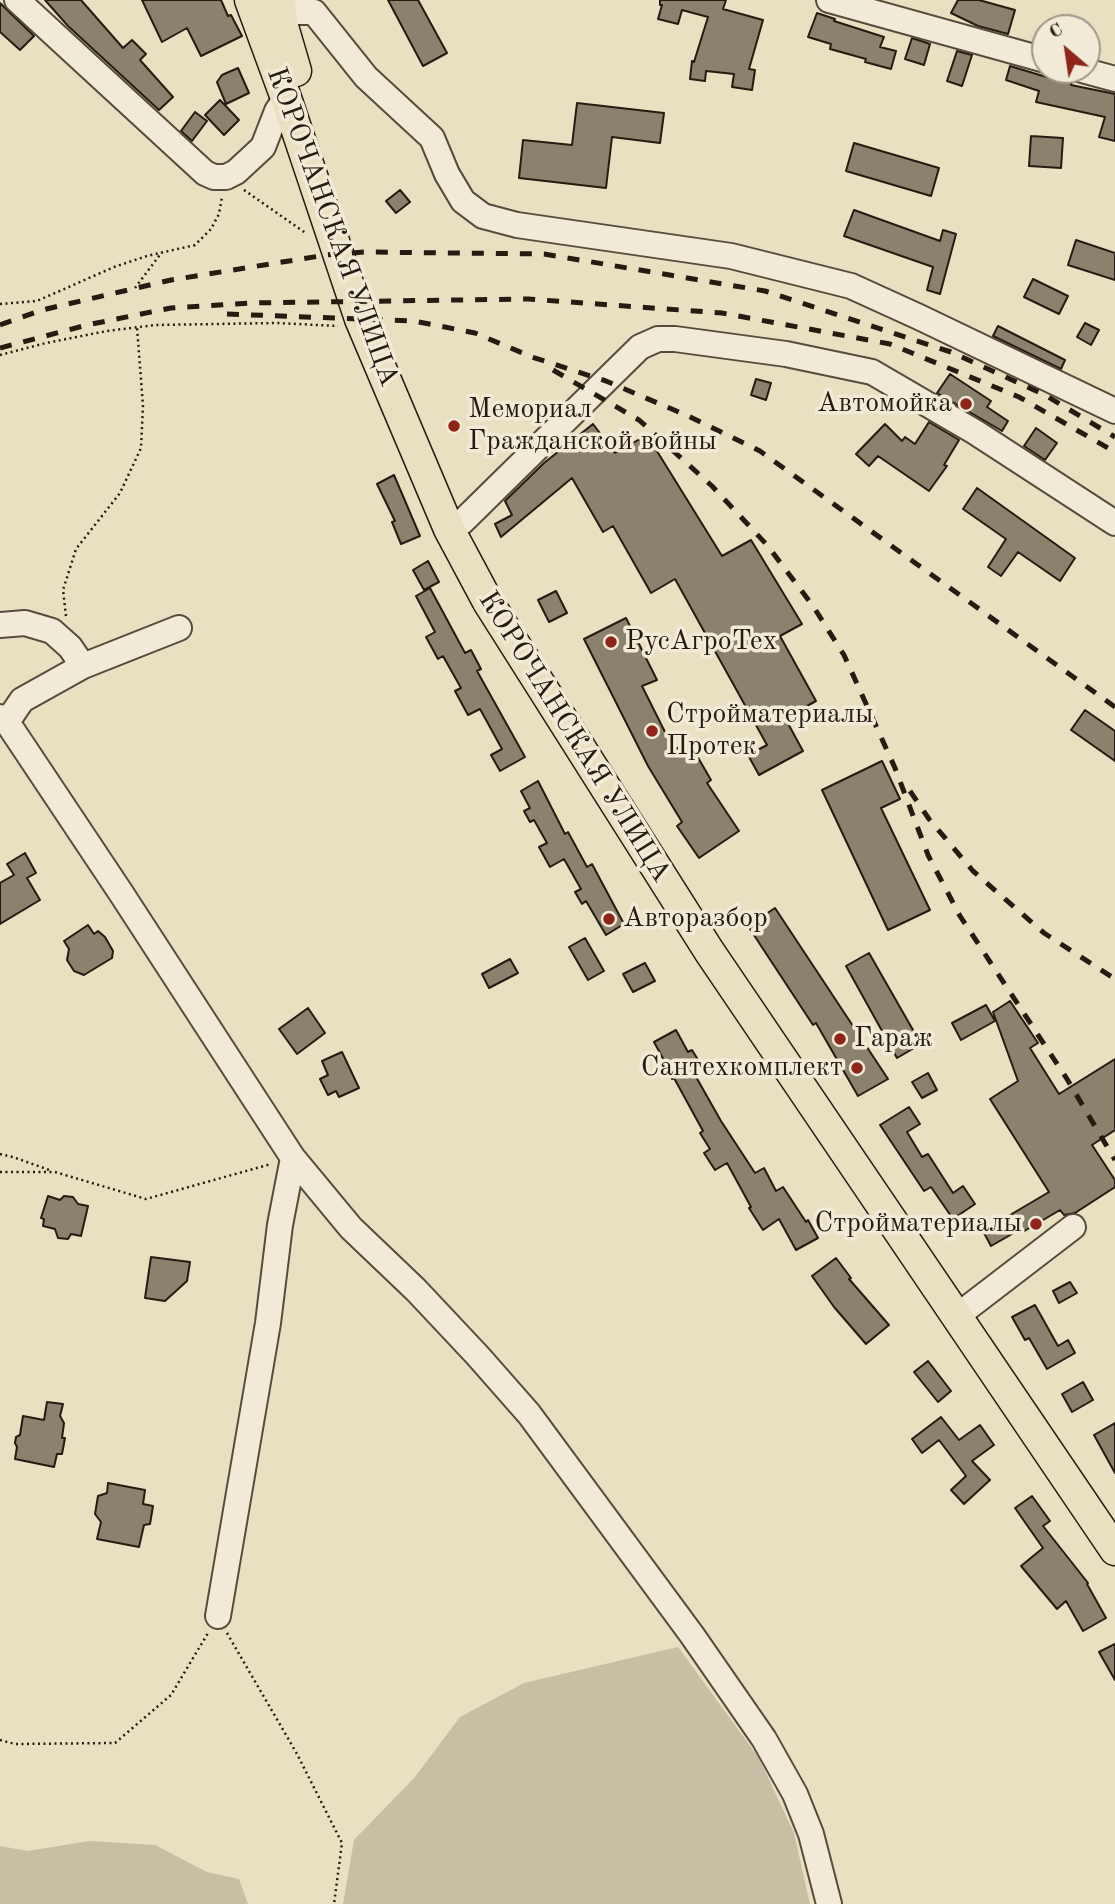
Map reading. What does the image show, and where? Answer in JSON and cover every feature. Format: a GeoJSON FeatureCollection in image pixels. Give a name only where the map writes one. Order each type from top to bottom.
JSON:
{"type":"FeatureCollection","features":[{"type":"Feature","properties":{"kind":"main road","name":"КОРОЧАНСКАЯ УЛИЦА"},"geometry":{"type":"LineString","coordinates":[[250,0],[360,319],[449,529],[488,602],[709,951],[1115,1527]]}},
{"type":"Feature","properties":{"kind":"main road","name":"КОРОЧАНСКАЯ УЛИЦА"},"geometry":{"type":"LineString","coordinates":[[280,6],[286,40],[370,300],[462,522],[500,593],[719,941],[1115,1550]]}},
{"type":"Feature","properties":{"kind":"street"},"geometry":{"type":"LineString","coordinates":[[17,0],[205,173],[214,177],[226,177],[236,172],[262,147],[277,111],[286,98]]}},
{"type":"Feature","properties":{"kind":"street"},"geometry":{"type":"LineString","coordinates":[[829,0],[1031,56]]}},
{"type":"Feature","properties":{"kind":"street"},"geometry":{"type":"LineString","coordinates":[[280,6],[314,12],[366,77],[432,138],[447,174],[463,201],[483,216],[517,225],[731,256],[850,286],[1115,411]]}},
{"type":"Feature","properties":{"kind":"street"},"geometry":{"type":"LineString","coordinates":[[462,522],[640,347],[658,339],[667,339],[786,354],[872,372],[975,432],[1115,523]]}},
{"type":"Feature","properties":{"kind":"street"},"geometry":{"type":"LineString","coordinates":[[0,625],[24,623],[52,631],[77,657]]}},
{"type":"Feature","properties":{"kind":"street"},"geometry":{"type":"LineString","coordinates":[[178,628],[77,657],[22,700],[3,719],[121,892],[293,1158],[351,1228],[434,1309],[529,1414],[692,1634],[764,1739],[795,1794],[811,1834],[829,1904]]}},
{"type":"Feature","properties":{"kind":"street"},"geometry":{"type":"LineString","coordinates":[[218,1616],[293,1158]]}},
{"type":"Feature","properties":{"kind":"street"},"geometry":{"type":"LineString","coordinates":[[962,1312],[1073,1227]]}},
{"type":"Feature","properties":{"kind":"path"},"geometry":{"type":"LineString","coordinates":[[0,304],[37,302],[114,267],[195,245],[211,229],[219,214],[226,177],[311,237]]}},
{"type":"Feature","properties":{"kind":"path"},"geometry":{"type":"LineString","coordinates":[[135,288],[162,252]]}},
{"type":"Feature","properties":{"kind":"path"},"geometry":{"type":"LineString","coordinates":[[0,355],[46,343],[137,327],[215,323],[339,326]]}},
{"type":"Feature","properties":{"kind":"path"},"geometry":{"type":"LineString","coordinates":[[77,657],[63,590],[76,549],[120,493],[141,448],[143,406],[137,327]]}},
{"type":"Feature","properties":{"kind":"path"},"geometry":{"type":"LineString","coordinates":[[0,1154],[146,1199],[293,1158]]}},
{"type":"Feature","properties":{"kind":"path"},"geometry":{"type":"LineString","coordinates":[[0,1172],[55,1172]]}},
{"type":"Feature","properties":{"kind":"path"},"geometry":{"type":"LineString","coordinates":[[0,1740],[15,1744],[115,1742],[171,1695],[218,1616],[297,1755],[342,1843],[334,1904]]}},
{"type":"Feature","properties":{"kind":"shaded area"},"geometry":{"type":"Polygon","coordinates":[[[678,1647],[759,1758],[794,1833],[810,1904],[343,1904],[354,1840],[415,1777],[460,1717],[524,1683],[678,1647]]]}},
{"type":"Feature","properties":{"kind":"shaded area"},"geometry":{"type":"Polygon","coordinates":[[[89,1841],[155,1845],[207,1872],[239,1879],[248,1904],[0,1904],[0,1846],[28,1851],[89,1841]]]}},
{"type":"Feature","properties":{"kind":"building"},"geometry":{"type":"Polygon","coordinates":[[[45,0],[81,0],[123,48],[132,40],[146,54],[140,60],[173,97],[159,110],[68,26],[45,0]]]}},
{"type":"Feature","properties":{"kind":"building"},"geometry":{"type":"Polygon","coordinates":[[[142,0],[221,0],[242,36],[201,56],[187,28],[162,42],[142,0]]]}},
{"type":"Feature","properties":{"kind":"building"},"geometry":{"type":"Polygon","coordinates":[[[388,0],[418,0],[447,53],[423,66],[388,0]]]}},
{"type":"Feature","properties":{"kind":"building"},"geometry":{"type":"Polygon","coordinates":[[[660,0],[726,0],[723,9],[763,20],[749,69],[755,70],[752,90],[732,87],[734,74],[706,71],[705,81],[690,79],[692,61],[694,62],[708,17],[682,10],[678,24],[658,19],[662,5],[660,0]]]}},
{"type":"Feature","properties":{"kind":"building"},"geometry":{"type":"Polygon","coordinates":[[[958,0],[979,0],[1015,10],[1008,34],[978,26],[951,13],[958,0]]]}},
{"type":"Feature","properties":{"kind":"building"},"geometry":{"type":"Polygon","coordinates":[[[0,3],[34,36],[20,50],[0,32],[0,3]]]}},
{"type":"Feature","properties":{"kind":"building"},"geometry":{"type":"Polygon","coordinates":[[[817,13],[884,37],[880,47],[896,51],[891,69],[830,49],[831,44],[808,37],[817,13]]]}},
{"type":"Feature","properties":{"kind":"building"},"geometry":{"type":"Polygon","coordinates":[[[912,38],[930,44],[924,65],[905,59],[912,38]]]}},
{"type":"Feature","properties":{"kind":"building"},"geometry":{"type":"Polygon","coordinates":[[[957,51],[972,55],[962,86],[947,81],[957,51]]]}},
{"type":"Feature","properties":{"kind":"building"},"geometry":{"type":"Polygon","coordinates":[[[1010,66],[1031,72],[1031,84],[1071,84],[1115,94],[1115,141],[1099,137],[1105,117],[1036,102],[1039,91],[1006,80],[1010,66]]]}},
{"type":"Feature","properties":{"kind":"building"},"geometry":{"type":"Polygon","coordinates":[[[238,68],[249,93],[226,104],[217,82],[222,75],[238,68]]]}},
{"type":"Feature","properties":{"kind":"building"},"geometry":{"type":"Polygon","coordinates":[[[220,100],[239,120],[224,135],[205,115],[220,100]]]}},
{"type":"Feature","properties":{"kind":"building"},"geometry":{"type":"Polygon","coordinates":[[[577,103],[664,113],[660,143],[612,137],[606,188],[519,178],[523,140],[572,145],[577,103]]]}},
{"type":"Feature","properties":{"kind":"building"},"geometry":{"type":"Polygon","coordinates":[[[195,112],[207,121],[192,141],[181,131],[195,112]]]}},
{"type":"Feature","properties":{"kind":"building"},"geometry":{"type":"Polygon","coordinates":[[[1031,136],[1063,138],[1061,168],[1029,166],[1031,136]]]}},
{"type":"Feature","properties":{"kind":"building"},"geometry":{"type":"Polygon","coordinates":[[[854,143],[939,168],[931,196],[846,171],[854,143]]]}},
{"type":"Feature","properties":{"kind":"building"},"geometry":{"type":"Polygon","coordinates":[[[400,190],[410,202],[396,213],[386,201],[400,190]]]}},
{"type":"Feature","properties":{"kind":"building"},"geometry":{"type":"Polygon","coordinates":[[[854,210],[940,241],[943,230],[956,234],[940,294],[927,290],[933,267],[844,236],[854,210]]]}},
{"type":"Feature","properties":{"kind":"building"},"geometry":{"type":"Polygon","coordinates":[[[1076,240],[1115,253],[1115,280],[1068,265],[1076,240]]]}},
{"type":"Feature","properties":{"kind":"building"},"geometry":{"type":"Polygon","coordinates":[[[1033,279],[1068,296],[1059,314],[1024,297],[1033,279]]]}},
{"type":"Feature","properties":{"kind":"building"},"geometry":{"type":"Polygon","coordinates":[[[1085,323],[1099,330],[1091,345],[1077,337],[1085,323]]]}},
{"type":"Feature","properties":{"kind":"building"},"geometry":{"type":"Polygon","coordinates":[[[998,326],[1065,360],[1061,369],[993,336],[998,326]]]}},
{"type":"Feature","properties":{"kind":"building","name":"Автомойка"},"geometry":{"type":"Polygon","coordinates":[[[950,374],[991,401],[987,407],[1008,421],[1002,431],[937,393],[950,374]]]}},
{"type":"Feature","properties":{"kind":"building"},"geometry":{"type":"Polygon","coordinates":[[[756,379],[771,383],[766,400],[751,395],[756,379]]]}},
{"type":"Feature","properties":{"kind":"building"},"geometry":{"type":"Polygon","coordinates":[[[929,422],[959,440],[944,465],[947,466],[929,491],[878,456],[869,466],[856,454],[885,424],[902,441],[905,437],[915,444],[929,422]]]}},
{"type":"Feature","properties":{"kind":"building"},"geometry":{"type":"Polygon","coordinates":[[[593,424],[615,453],[647,435],[722,556],[751,540],[802,624],[780,636],[816,701],[785,718],[803,751],[759,775],[748,755],[767,745],[675,579],[651,593],[613,526],[603,532],[572,478],[501,537],[495,524],[512,515],[505,501],[544,463],[593,424]]]}},
{"type":"Feature","properties":{"kind":"building"},"geometry":{"type":"Polygon","coordinates":[[[1036,428],[1057,443],[1045,460],[1024,446],[1036,428]]]}},
{"type":"Feature","properties":{"kind":"building"},"geometry":{"type":"Polygon","coordinates":[[[394,475],[420,536],[401,544],[392,522],[395,521],[377,484],[394,475]]]}},
{"type":"Feature","properties":{"kind":"building"},"geometry":{"type":"Polygon","coordinates":[[[977,488],[1075,558],[1060,581],[1018,552],[1001,576],[988,567],[1006,539],[963,509],[977,488]]]}},
{"type":"Feature","properties":{"kind":"building"},"geometry":{"type":"Polygon","coordinates":[[[428,561],[439,582],[424,590],[413,570],[428,561]]]}},
{"type":"Feature","properties":{"kind":"building"},"geometry":{"type":"Polygon","coordinates":[[[430,588],[465,653],[471,650],[481,669],[477,671],[525,757],[500,771],[491,755],[502,749],[480,709],[468,715],[455,691],[461,688],[443,656],[438,659],[426,637],[435,632],[416,596],[430,588]]]}},
{"type":"Feature","properties":{"kind":"building"},"geometry":{"type":"Polygon","coordinates":[[[556,591],[567,613],[549,622],[538,600],[556,591]]]}},
{"type":"Feature","properties":{"kind":"building"},"geometry":{"type":"Polygon","coordinates":[[[626,618],[657,680],[642,686],[674,750],[689,742],[711,780],[707,783],[739,831],[699,858],[677,826],[682,822],[648,766],[584,639],[626,618]]]}},
{"type":"Feature","properties":{"kind":"building"},"geometry":{"type":"Polygon","coordinates":[[[1085,710],[1115,731],[1115,761],[1071,730],[1085,710]]]}},
{"type":"Feature","properties":{"kind":"building"},"geometry":{"type":"Polygon","coordinates":[[[882,761],[900,799],[881,808],[930,910],[888,930],[822,790],[882,761]]]}},
{"type":"Feature","properties":{"kind":"building"},"geometry":{"type":"Polygon","coordinates":[[[538,781],[565,834],[568,832],[587,867],[592,864],[624,924],[606,935],[586,901],[582,904],[575,892],[581,889],[564,859],[550,867],[539,847],[547,843],[534,820],[530,822],[524,811],[530,808],[521,791],[538,781]]]}},
{"type":"Feature","properties":{"kind":"building"},"geometry":{"type":"Polygon","coordinates":[[[25,853],[36,873],[27,878],[40,900],[0,924],[0,883],[14,875],[7,864],[25,853]]]}},
{"type":"Feature","properties":{"kind":"building"},"geometry":{"type":"Polygon","coordinates":[[[775,908],[888,1079],[858,1096],[816,1023],[813,1025],[748,926],[775,908]]]}},
{"type":"Feature","properties":{"kind":"building"},"geometry":{"type":"Polygon","coordinates":[[[88,925],[94,934],[98,931],[105,937],[113,951],[112,958],[84,975],[74,971],[67,960],[69,949],[64,941],[88,925]]]}},
{"type":"Feature","properties":{"kind":"building"},"geometry":{"type":"Polygon","coordinates":[[[585,938],[604,971],[588,980],[569,947],[585,938]]]}},
{"type":"Feature","properties":{"kind":"building"},"geometry":{"type":"Polygon","coordinates":[[[869,953],[921,1044],[897,1058],[846,966],[869,953]]]}},
{"type":"Feature","properties":{"kind":"building"},"geometry":{"type":"Polygon","coordinates":[[[510,959],[518,973],[489,988],[482,974],[510,959]]]}},
{"type":"Feature","properties":{"kind":"building"},"geometry":{"type":"Polygon","coordinates":[[[645,963],[655,981],[633,992],[623,974],[645,963]]]}},
{"type":"Feature","properties":{"kind":"building"},"geometry":{"type":"Polygon","coordinates":[[[1010,1001],[1038,1043],[1030,1048],[1059,1094],[1115,1059],[1115,1130],[1092,1145],[1115,1180],[1115,1187],[1075,1213],[1064,1215],[1060,1210],[1021,1233],[1019,1230],[991,1246],[983,1231],[1049,1192],[990,1099],[1018,1081],[993,1012],[1010,1001]]]}},
{"type":"Feature","properties":{"kind":"building"},"geometry":{"type":"Polygon","coordinates":[[[986,1005],[995,1021],[961,1040],[952,1023],[986,1005]]]}},
{"type":"Feature","properties":{"kind":"building"},"geometry":{"type":"Polygon","coordinates":[[[308,1008],[325,1033],[297,1054],[279,1029],[308,1008]]]}},
{"type":"Feature","properties":{"kind":"building"},"geometry":{"type":"Polygon","coordinates":[[[676,1030],[688,1052],[692,1050],[700,1063],[691,1068],[755,1173],[764,1168],[776,1191],[783,1187],[818,1238],[796,1250],[779,1219],[763,1230],[727,1163],[715,1170],[704,1153],[710,1149],[700,1133],[703,1131],[674,1078],[672,1079],[664,1066],[666,1064],[654,1042],[676,1030]]]}},
{"type":"Feature","properties":{"kind":"building"},"geometry":{"type":"Polygon","coordinates":[[[342,1052],[359,1088],[339,1097],[336,1091],[328,1095],[320,1079],[328,1075],[322,1061],[342,1052]]]}},
{"type":"Feature","properties":{"kind":"building"},"geometry":{"type":"Polygon","coordinates":[[[928,1073],[937,1090],[922,1098],[912,1082],[928,1073]]]}},
{"type":"Feature","properties":{"kind":"building"},"geometry":{"type":"Polygon","coordinates":[[[909,1107],[920,1124],[907,1132],[922,1157],[928,1154],[953,1193],[963,1186],[975,1204],[953,1219],[931,1187],[924,1191],[880,1125],[909,1107]]]}},
{"type":"Feature","properties":{"kind":"building"},"geometry":{"type":"Polygon","coordinates":[[[48,1196],[60,1200],[64,1196],[73,1197],[78,1204],[88,1206],[81,1236],[71,1234],[68,1239],[58,1238],[55,1229],[43,1226],[44,1219],[41,1218],[48,1196]]]}},
{"type":"Feature","properties":{"kind":"building"},"geometry":{"type":"Polygon","coordinates":[[[151,1257],[190,1262],[187,1281],[165,1301],[145,1298],[151,1257]]]}},
{"type":"Feature","properties":{"kind":"building"},"geometry":{"type":"Polygon","coordinates":[[[836,1258],[851,1278],[849,1279],[889,1325],[866,1344],[812,1276],[836,1258]]]}},
{"type":"Feature","properties":{"kind":"building"},"geometry":{"type":"Polygon","coordinates":[[[1070,1282],[1077,1293],[1059,1303],[1053,1291],[1070,1282]]]}},
{"type":"Feature","properties":{"kind":"building"},"geometry":{"type":"Polygon","coordinates":[[[1035,1305],[1058,1346],[1068,1340],[1075,1353],[1047,1369],[1029,1338],[1025,1340],[1012,1317],[1035,1305]]]}},
{"type":"Feature","properties":{"kind":"building"},"geometry":{"type":"Polygon","coordinates":[[[928,1361],[951,1391],[938,1402],[914,1372],[928,1361]]]}},
{"type":"Feature","properties":{"kind":"building"},"geometry":{"type":"Polygon","coordinates":[[[1083,1382],[1093,1400],[1072,1412],[1062,1394],[1083,1382]]]}},
{"type":"Feature","properties":{"kind":"building"},"geometry":{"type":"Polygon","coordinates":[[[47,1402],[63,1404],[60,1416],[64,1423],[62,1438],[65,1438],[62,1454],[57,1454],[54,1467],[15,1459],[16,1437],[20,1435],[23,1416],[44,1420],[47,1402]]]}},
{"type":"Feature","properties":{"kind":"building"},"geometry":{"type":"Polygon","coordinates":[[[941,1417],[959,1440],[980,1425],[994,1445],[972,1461],[990,1480],[964,1504],[951,1490],[966,1476],[939,1440],[922,1453],[912,1439],[941,1417]]]}},
{"type":"Feature","properties":{"kind":"building"},"geometry":{"type":"Polygon","coordinates":[[[1115,1423],[1115,1473],[1094,1435],[1115,1423]]]}},
{"type":"Feature","properties":{"kind":"building"},"geometry":{"type":"Polygon","coordinates":[[[108,1483],[145,1490],[143,1504],[153,1506],[150,1524],[144,1525],[139,1547],[97,1539],[101,1522],[95,1514],[98,1496],[107,1493],[108,1483]]]}},
{"type":"Feature","properties":{"kind":"building"},"geometry":{"type":"Polygon","coordinates":[[[1032,1496],[1050,1521],[1043,1526],[1088,1583],[1106,1618],[1083,1631],[1066,1601],[1057,1609],[1021,1566],[1043,1548],[1015,1508],[1032,1496]]]}},
{"type":"Feature","properties":{"kind":"building"},"geometry":{"type":"Polygon","coordinates":[[[1115,1644],[1115,1680],[1099,1652],[1115,1644]]]}},
{"type":"Feature","properties":{"kind":"railway"},"geometry":{"type":"LineString","coordinates":[[0,325],[42,310],[171,280],[326,255],[365,252],[544,254],[765,291],[951,352],[1045,395],[1115,437]]}},
{"type":"Feature","properties":{"kind":"railway"},"geometry":{"type":"LineString","coordinates":[[0,348],[87,325],[171,308],[250,303],[528,299],[722,313],[890,344],[1019,397],[1115,452]]}},
{"type":"Feature","properties":{"kind":"railway"},"geometry":{"type":"LineString","coordinates":[[227,314],[414,321],[475,333],[532,357],[606,381],[688,416],[760,451],[1115,707]]}},
{"type":"Feature","properties":{"kind":"railway"},"geometry":{"type":"LineString","coordinates":[[553,370],[639,420],[712,486],[767,545],[813,606],[844,655],[895,768],[928,855],[960,916],[1067,1079],[1115,1160]]}},
{"type":"Feature","properties":{"kind":"railway"},"geometry":{"type":"LineString","coordinates":[[910,791],[929,819],[973,871],[1044,933],[1115,979]]}},
{"type":"Feature","properties":{"kind":"place","name":"Автомойка"},"geometry":{"type":"Point","coordinates":[966,404]}},
{"type":"Feature","properties":{"kind":"place","name":"Мемориал Гражданской войны"},"geometry":{"type":"Point","coordinates":[454,426]}},
{"type":"Feature","properties":{"kind":"place","name":"РусАгроТех"},"geometry":{"type":"Point","coordinates":[611,642]}},
{"type":"Feature","properties":{"kind":"place","name":"Стройматериалы Протек"},"geometry":{"type":"Point","coordinates":[652,731]}},
{"type":"Feature","properties":{"kind":"place","name":"Авторазбор"},"geometry":{"type":"Point","coordinates":[609,919]}},
{"type":"Feature","properties":{"kind":"place","name":"Гараж"},"geometry":{"type":"Point","coordinates":[840,1039]}},
{"type":"Feature","properties":{"kind":"place","name":"Сантехкомплект"},"geometry":{"type":"Point","coordinates":[857,1068]}},
{"type":"Feature","properties":{"kind":"place","name":"Стройматериалы"},"geometry":{"type":"Point","coordinates":[1036,1224]}}]}
